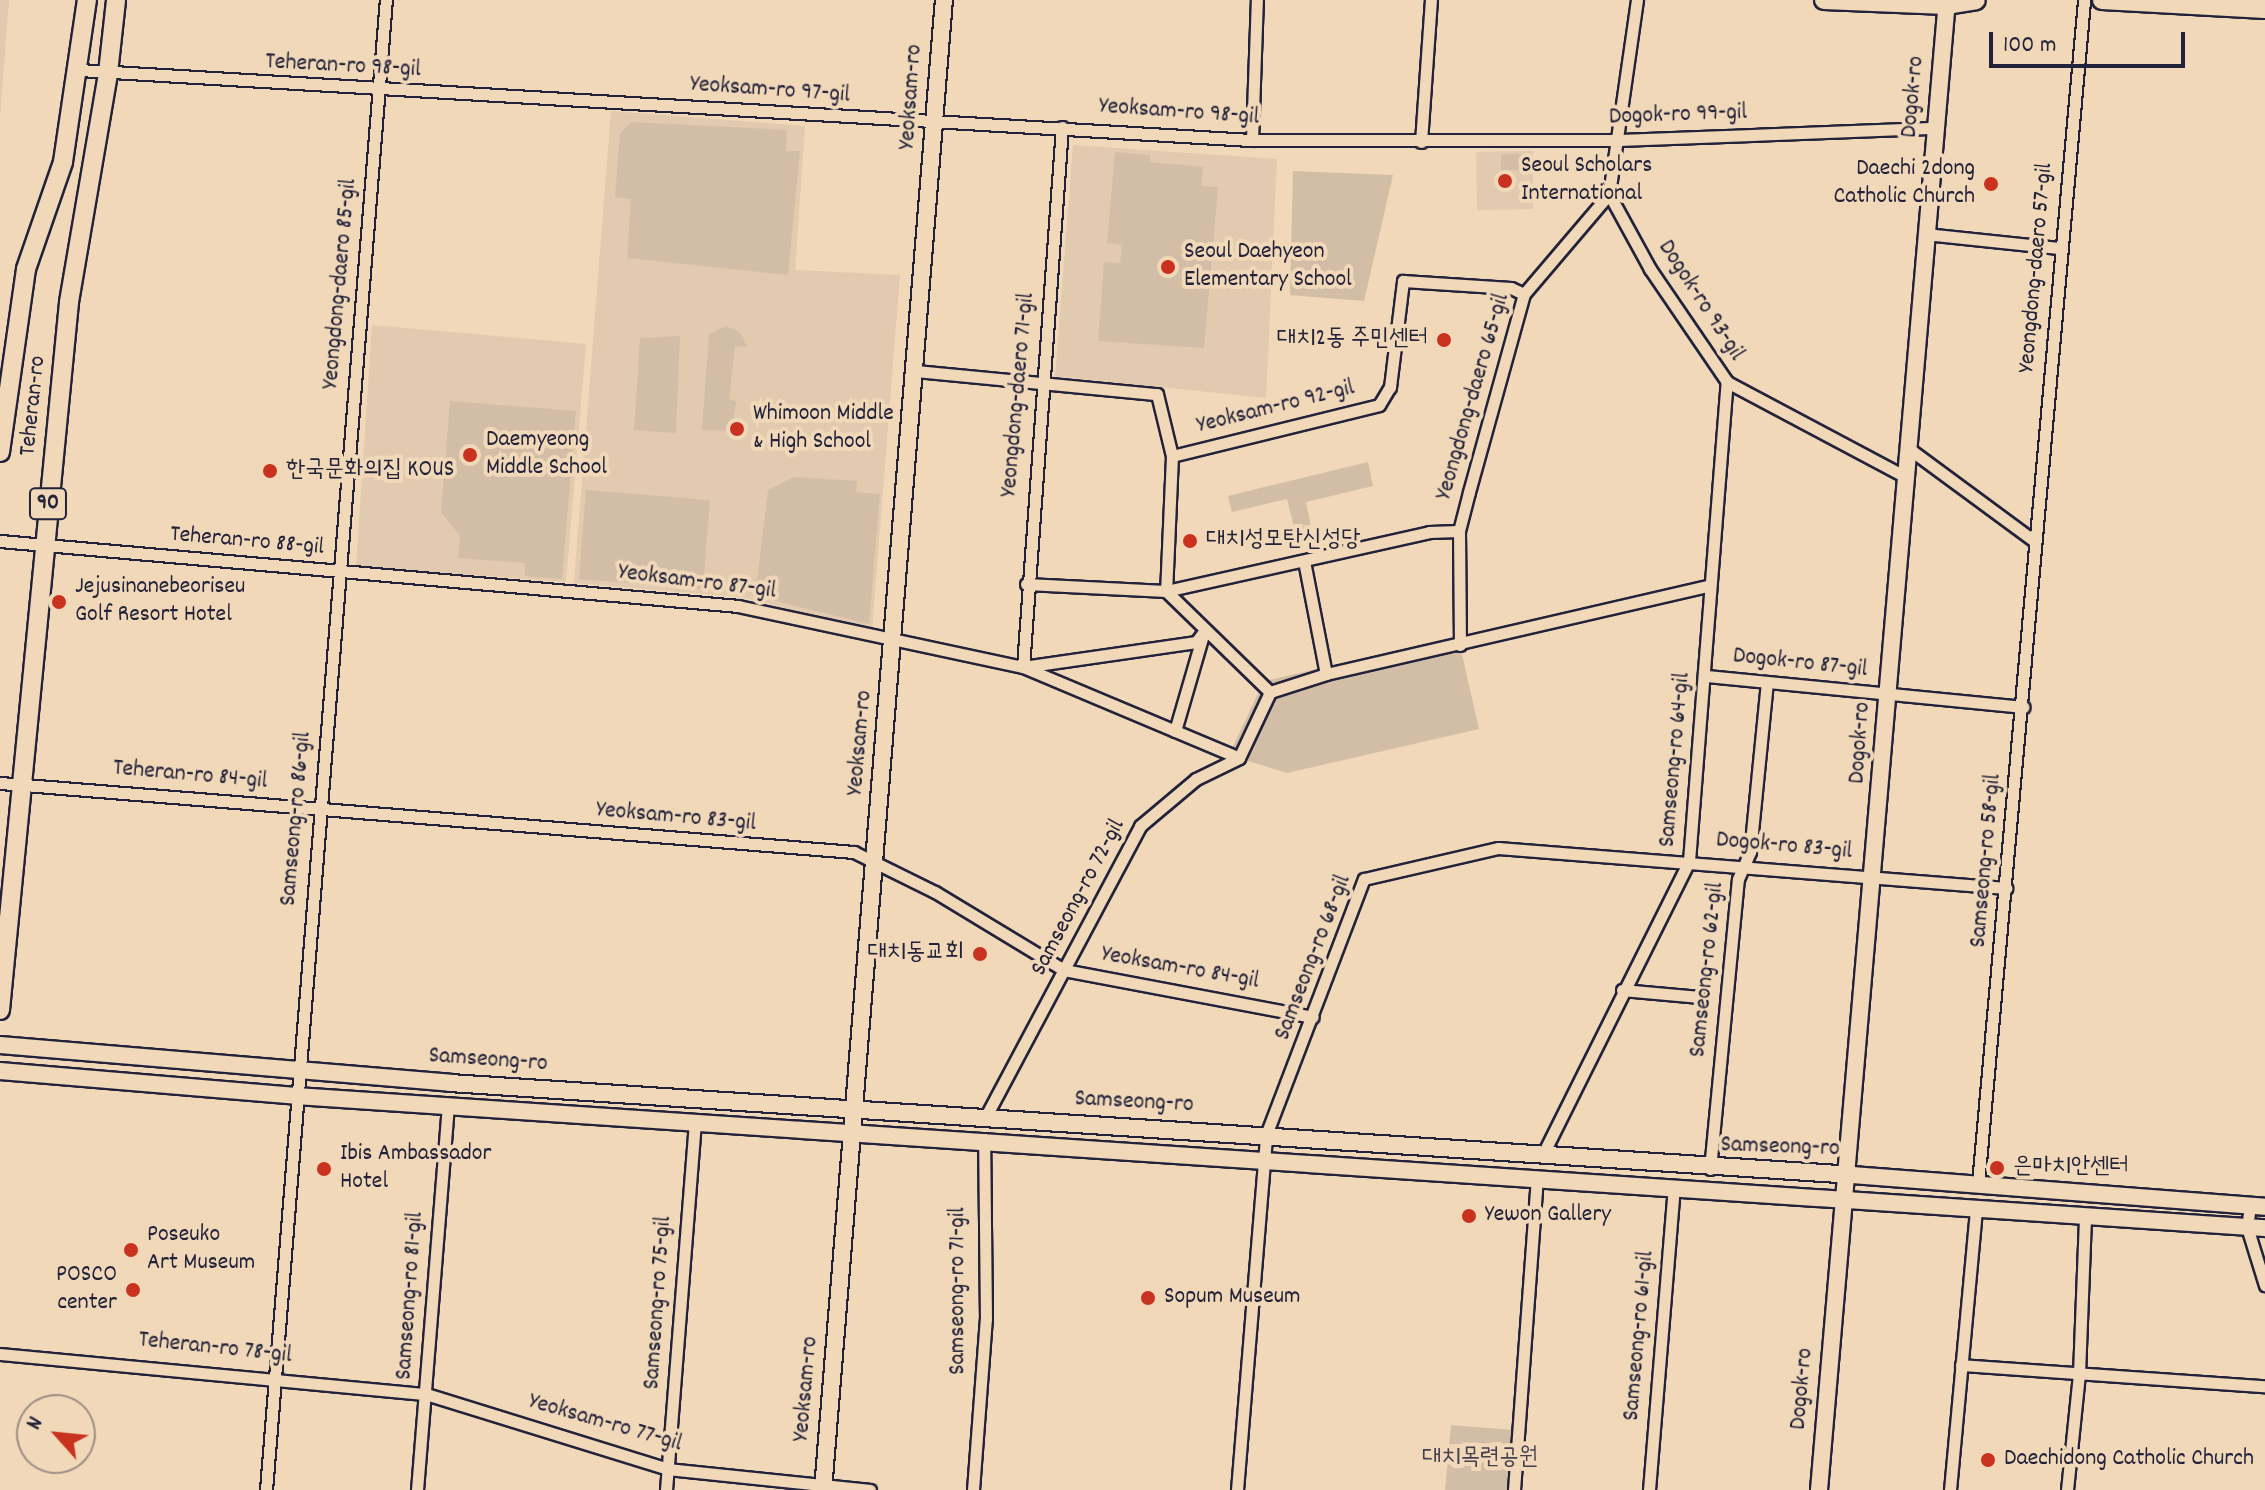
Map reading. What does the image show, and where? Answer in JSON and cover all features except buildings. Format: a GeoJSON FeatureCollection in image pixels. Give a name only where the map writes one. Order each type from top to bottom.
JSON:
{"type":"FeatureCollection","features":[{"type":"Feature","properties":{"kind":"main road","name":"Teheran-ro"},"geometry":{"type":"LineString","coordinates":[[0,452],[26,269],[63,162],[87,0]]}},
{"type":"Feature","properties":{"kind":"main road","name":"Teheran-ro"},"geometry":{"type":"LineString","coordinates":[[0,1010],[6,899],[24,783],[43,544],[69,302],[108,73],[116,0]]}},
{"type":"Feature","properties":{"kind":"main road","name":"Yeoksam-ro"},"geometry":{"type":"LineString","coordinates":[[823,1488],[944,0]]}},
{"type":"Feature","properties":{"kind":"main road"},"geometry":{"type":"LineString","coordinates":[[1824,0],[1976,0]]}},
{"type":"Feature","properties":{"kind":"main road"},"geometry":{"type":"LineString","coordinates":[[2102,0],[2265,9]]}},
{"type":"Feature","properties":{"kind":"main road","name":"Dogok-ro"},"geometry":{"type":"LineString","coordinates":[[1819,1490],[1947,2]]}},
{"type":"Feature","properties":{"kind":"main road","name":"Samseong-ro"},"geometry":{"type":"LineString","coordinates":[[0,1045],[298,1070],[1266,1135],[1710,1169],[1978,1184],[2258,1207]]}},
{"type":"Feature","properties":{"kind":"main road","name":"Samseong-ro"},"geometry":{"type":"LineString","coordinates":[[0,1071],[296,1096],[984,1139],[2265,1228]]}},
{"type":"Feature","properties":{"kind":"main road"},"geometry":{"type":"LineString","coordinates":[[1244,1158],[1247,1134]]}},
{"type":"Feature","properties":{"kind":"main road"},"geometry":{"type":"LineString","coordinates":[[1285,1160],[1286,1137]]}},
{"type":"Feature","properties":{"kind":"street","name":"Yeongdong-daero 85-gil"},"geometry":{"type":"LineString","coordinates":[[341,572],[386,0]]}},
{"type":"Feature","properties":{"kind":"street"},"geometry":{"type":"LineString","coordinates":[[1252,140],[1257,0]]}},
{"type":"Feature","properties":{"kind":"street"},"geometry":{"type":"LineString","coordinates":[[1421,142],[1431,0]]}},
{"type":"Feature","properties":{"kind":"street","name":"Yeongdong-daero 65-gil"},"geometry":{"type":"LineString","coordinates":[[1460,645],[1459,531],[1524,294],[1609,194],[1637,0]]}},
{"type":"Feature","properties":{"kind":"street","name":"Yeongdong-daero 57-gil"},"geometry":{"type":"LineString","coordinates":[[2034,541],[2084,0]]}},
{"type":"Feature","properties":{"kind":"street","name":"Teheran-ro 98-gil"},"geometry":{"type":"LineString","coordinates":[[79,70],[379,92],[604,102]]}},
{"type":"Feature","properties":{"kind":"street","name":"Yeoksam-ro 97-gil"},"geometry":{"type":"LineString","coordinates":[[604,102],[934,125]]}},
{"type":"Feature","properties":{"kind":"street","name":"Yeoksam-ro 98-gil"},"geometry":{"type":"LineString","coordinates":[[934,125],[1062,127],[1252,140],[1421,142]]}},
{"type":"Feature","properties":{"kind":"street","name":"Yeongdong-daero 71-gil"},"geometry":{"type":"LineString","coordinates":[[1023,667],[1026,584],[1062,127]]}},
{"type":"Feature","properties":{"kind":"street","name":"Dogok-ro 99-gil"},"geometry":{"type":"LineString","coordinates":[[1421,142],[1619,140],[1936,128]]}},
{"type":"Feature","properties":{"kind":"street","name":"Dogok-ro 93-gil"},"geometry":{"type":"LineString","coordinates":[[1609,194],[1650,269],[1727,382],[1904,476]]}},
{"type":"Feature","properties":{"kind":"street"},"geometry":{"type":"LineString","coordinates":[[1926,234],[2060,248]]}},
{"type":"Feature","properties":{"kind":"street","name":"Yeoksam-ro 92-gil"},"geometry":{"type":"LineString","coordinates":[[1172,456],[1379,405],[1390,387],[1403,281],[1511,288],[1524,294]]}},
{"type":"Feature","properties":{"kind":"street","name":"Yeoksam-ro 92-gil"},"geometry":{"type":"LineString","coordinates":[[916,371],[1157,394],[1172,456],[1166,591]]}},
{"type":"Feature","properties":{"kind":"street","name":"Samseong-ro 64-gil"},"geometry":{"type":"LineString","coordinates":[[1542,1156],[1622,990],[1689,861],[1707,676],[1710,585],[1727,382]]}},
{"type":"Feature","properties":{"kind":"street"},"geometry":{"type":"LineString","coordinates":[[1908,448],[2034,541]]}},
{"type":"Feature","properties":{"kind":"street"},"geometry":{"type":"LineString","coordinates":[[1026,584],[1166,591],[1429,532],[1459,531]]}},
{"type":"Feature","properties":{"kind":"street","name":"Teheran-ro 88-gil"},"geometry":{"type":"LineString","coordinates":[[0,541],[491,585]]}},
{"type":"Feature","properties":{"kind":"street","name":"Samseong-ro 58-gil"},"geometry":{"type":"LineString","coordinates":[[1978,1184],[2023,707],[2034,541]]}},
{"type":"Feature","properties":{"kind":"street"},"geometry":{"type":"LineString","coordinates":[[1304,561],[1326,674]]}},
{"type":"Feature","properties":{"kind":"street","name":"Samseong-ro 86-gil"},"geometry":{"type":"LineString","coordinates":[[266,1490],[341,572]]}},
{"type":"Feature","properties":{"kind":"street","name":"Yeoksam-ro 87-gil"},"geometry":{"type":"LineString","coordinates":[[491,585],[729,605],[893,643],[1023,667]]}},
{"type":"Feature","properties":{"kind":"street"},"geometry":{"type":"LineString","coordinates":[[1023,667],[1239,758],[1270,692],[1326,674],[1460,645],[1526,625],[1710,585]]}},
{"type":"Feature","properties":{"kind":"street"},"geometry":{"type":"LineString","coordinates":[[1166,591],[1270,692]]}},
{"type":"Feature","properties":{"kind":"street"},"geometry":{"type":"LineString","coordinates":[[1023,667],[1196,642],[1205,630]]}},
{"type":"Feature","properties":{"kind":"street"},"geometry":{"type":"LineString","coordinates":[[1175,731],[1205,630]]}},
{"type":"Feature","properties":{"kind":"street","name":"Dogok-ro 87-gil"},"geometry":{"type":"LineString","coordinates":[[1707,676],[2023,707]]}},
{"type":"Feature","properties":{"kind":"street","name":"Samseong-ro 62-gil"},"geometry":{"type":"LineString","coordinates":[[1710,1169],[1738,879],[1745,866],[1767,683]]}},
{"type":"Feature","properties":{"kind":"street","name":"Samseong-ro 72-gil"},"geometry":{"type":"LineString","coordinates":[[985,1118],[1140,826],[1196,779],[1239,758]]}},
{"type":"Feature","properties":{"kind":"street","name":"Teheran-ro 84-gil"},"geometry":{"type":"LineString","coordinates":[[0,783],[471,822]]}},
{"type":"Feature","properties":{"kind":"street","name":"Yeoksam-ro 83-gil"},"geometry":{"type":"LineString","coordinates":[[471,822],[854,852],[875,862]]}},
{"type":"Feature","properties":{"kind":"street","name":"Dogok-ro 83-gil"},"geometry":{"type":"LineString","coordinates":[[1498,848],[2006,888]]}},
{"type":"Feature","properties":{"kind":"street","name":"Samseong-ro 68-gil"},"geometry":{"type":"LineString","coordinates":[[1237,1490],[1266,1135],[1364,879],[1498,848]]}},
{"type":"Feature","properties":{"kind":"street","name":"Yeoksam-ro 84-gil"},"geometry":{"type":"LineString","coordinates":[[875,862],[1064,970],[1313,1017]]}},
{"type":"Feature","properties":{"kind":"street"},"geometry":{"type":"LineString","coordinates":[[1622,990],[1700,997]]}},
{"type":"Feature","properties":{"kind":"street","name":"Samseong-ro 81-gil"},"geometry":{"type":"LineString","coordinates":[[417,1490],[448,1105]]}},
{"type":"Feature","properties":{"kind":"street","name":"Samseong-ro 75-gil"},"geometry":{"type":"LineString","coordinates":[[666,1490],[695,1120]]}},
{"type":"Feature","properties":{"kind":"street","name":"Samseong-ro 71-gil"},"geometry":{"type":"LineString","coordinates":[[973,1490],[986,1319],[984,1139]]}},
{"type":"Feature","properties":{"kind":"street"},"geometry":{"type":"LineString","coordinates":[[1514,1490],[1537,1177]]}},
{"type":"Feature","properties":{"kind":"street","name":"Samseong-ro 61-gil"},"geometry":{"type":"LineString","coordinates":[[1649,1490],[1674,1186]]}},
{"type":"Feature","properties":{"kind":"street"},"geometry":{"type":"LineString","coordinates":[[2258,1207],[2247,1227],[2265,1285]]}},
{"type":"Feature","properties":{"kind":"street"},"geometry":{"type":"LineString","coordinates":[[1950,1490],[1976,1210]]}},
{"type":"Feature","properties":{"kind":"street"},"geometry":{"type":"LineString","coordinates":[[2067,1490],[2079,1374],[2085,1217]]}},
{"type":"Feature","properties":{"kind":"street","name":"Teheran-ro 78-gil"},"geometry":{"type":"LineString","coordinates":[[0,1354],[276,1377],[426,1394]]}},
{"type":"Feature","properties":{"kind":"street"},"geometry":{"type":"LineString","coordinates":[[1961,1365],[2265,1386]]}},
{"type":"Feature","properties":{"kind":"street","name":"Yeoksam-ro 77-gil"},"geometry":{"type":"LineString","coordinates":[[426,1394],[668,1469],[823,1488],[870,1490]]}},
{"type":"Feature","properties":{"kind":"shaded area"},"geometry":{"type":"Polygon","coordinates":[[[0,0],[9,0],[0,117],[0,0]]]}},
{"type":"Feature","properties":{"kind":"shaded area","name":"Whimoon Middle & High School"},"geometry":{"type":"Polygon","coordinates":[[[611,111],[805,126],[795,270],[900,275],[872,630],[741,597],[574,583],[611,111]]]}},
{"type":"Feature","properties":{"kind":"shaded area","name":"Seoul Daehyeon Elementary School"},"geometry":{"type":"Polygon","coordinates":[[[1073,145],[1277,159],[1266,398],[1055,376],[1073,145]]]}},
{"type":"Feature","properties":{"kind":"shaded area","name":"Seoul Scholars International"},"geometry":{"type":"Polygon","coordinates":[[[1533,151],[1533,209],[1477,210],[1476,152],[1533,151]]]}},
{"type":"Feature","properties":{"kind":"shaded area","name":"Daemyeong Middle School"},"geometry":{"type":"Polygon","coordinates":[[[372,325],[586,344],[566,582],[356,566],[372,325]]]}},
{"type":"Feature","properties":{"kind":"green space"},"geometry":{"type":"Polygon","coordinates":[[[631,122],[787,130],[786,151],[800,151],[788,275],[627,258],[631,199],[615,197],[620,133],[631,122]]]}},
{"type":"Feature","properties":{"kind":"green space"},"geometry":{"type":"Polygon","coordinates":[[[1115,152],[1150,155],[1150,162],[1203,167],[1201,186],[1218,187],[1204,348],[1098,341],[1104,262],[1120,263],[1122,245],[1107,243],[1115,152]]]}},
{"type":"Feature","properties":{"kind":"green space"},"geometry":{"type":"Polygon","coordinates":[[[1501,154],[1531,154],[1531,170],[1501,170],[1501,154]]]}},
{"type":"Feature","properties":{"kind":"green space"},"geometry":{"type":"Polygon","coordinates":[[[1293,171],[1393,175],[1364,301],[1290,295],[1293,171]]]}},
{"type":"Feature","properties":{"kind":"green space"},"geometry":{"type":"Polygon","coordinates":[[[726,326],[740,332],[748,347],[735,346],[729,400],[736,401],[732,431],[702,430],[709,334],[726,326]]]}},
{"type":"Feature","properties":{"kind":"green space"},"geometry":{"type":"Polygon","coordinates":[[[680,336],[676,433],[634,430],[640,338],[680,336]]]}},
{"type":"Feature","properties":{"kind":"green space"},"geometry":{"type":"Polygon","coordinates":[[[450,401],[576,411],[562,579],[525,576],[525,563],[458,558],[460,536],[441,512],[450,401]]]}},
{"type":"Feature","properties":{"kind":"green space"},"geometry":{"type":"Polygon","coordinates":[[[1368,462],[1373,486],[1306,502],[1311,527],[1295,531],[1287,499],[1232,512],[1228,496],[1368,462]]]}},
{"type":"Feature","properties":{"kind":"green space"},"geometry":{"type":"Polygon","coordinates":[[[794,477],[857,481],[856,492],[880,494],[869,624],[755,596],[768,490],[794,477]]]}},
{"type":"Feature","properties":{"kind":"green space"},"geometry":{"type":"Polygon","coordinates":[[[586,490],[710,500],[703,589],[579,579],[586,490]]]}},
{"type":"Feature","properties":{"kind":"green space"},"geometry":{"type":"Polygon","coordinates":[[[1458,637],[1479,729],[1287,773],[1229,755],[1264,681],[1458,637]]]}},
{"type":"Feature","properties":{"kind":"green space","name":"대치목련공원"},"geometry":{"type":"Polygon","coordinates":[[[1451,1425],[1513,1430],[1508,1490],[1445,1490],[1451,1425]]]}},
{"type":"Feature","properties":{"kind":"place","name":"Seoul Scholars International"},"geometry":{"type":"Point","coordinates":[1505,181]}},
{"type":"Feature","properties":{"kind":"place","name":"Daechi 2dong Catholic Church"},"geometry":{"type":"Point","coordinates":[1991,184]}},
{"type":"Feature","properties":{"kind":"place","name":"Seoul Daehyeon Elementary School"},"geometry":{"type":"Point","coordinates":[1168,267]}},
{"type":"Feature","properties":{"kind":"place","name":"대치2동 주민센터"},"geometry":{"type":"Point","coordinates":[1444,340]}},
{"type":"Feature","properties":{"kind":"place","name":"Whimoon Middle & High School"},"geometry":{"type":"Point","coordinates":[737,429]}},
{"type":"Feature","properties":{"kind":"place","name":"Daemyeong Middle School"},"geometry":{"type":"Point","coordinates":[470,455]}},
{"type":"Feature","properties":{"kind":"place","name":"한국문화의집 KOUS"},"geometry":{"type":"Point","coordinates":[270,471]}},
{"type":"Feature","properties":{"kind":"place","name":"대치성모탄신성당"},"geometry":{"type":"Point","coordinates":[1190,541]}},
{"type":"Feature","properties":{"kind":"place","name":"Jejusinanebeoriseu Golf Resort Hotel"},"geometry":{"type":"Point","coordinates":[59,602]}},
{"type":"Feature","properties":{"kind":"place","name":"대치동교회"},"geometry":{"type":"Point","coordinates":[980,954]}},
{"type":"Feature","properties":{"kind":"place","name":"은마치안센터"},"geometry":{"type":"Point","coordinates":[1997,1168]}},
{"type":"Feature","properties":{"kind":"place","name":"Ibis Ambassador Hotel"},"geometry":{"type":"Point","coordinates":[324,1169]}},
{"type":"Feature","properties":{"kind":"place","name":"Yewon Gallery"},"geometry":{"type":"Point","coordinates":[1469,1216]}},
{"type":"Feature","properties":{"kind":"place","name":"Poseuko Art Museum"},"geometry":{"type":"Point","coordinates":[131,1250]}},
{"type":"Feature","properties":{"kind":"place","name":"POSCO center"},"geometry":{"type":"Point","coordinates":[133,1290]}},
{"type":"Feature","properties":{"kind":"place","name":"Sopum Museum"},"geometry":{"type":"Point","coordinates":[1148,1298]}},
{"type":"Feature","properties":{"kind":"place","name":"Daechidong Catholic Church"},"geometry":{"type":"Point","coordinates":[1988,1460]}}]}
